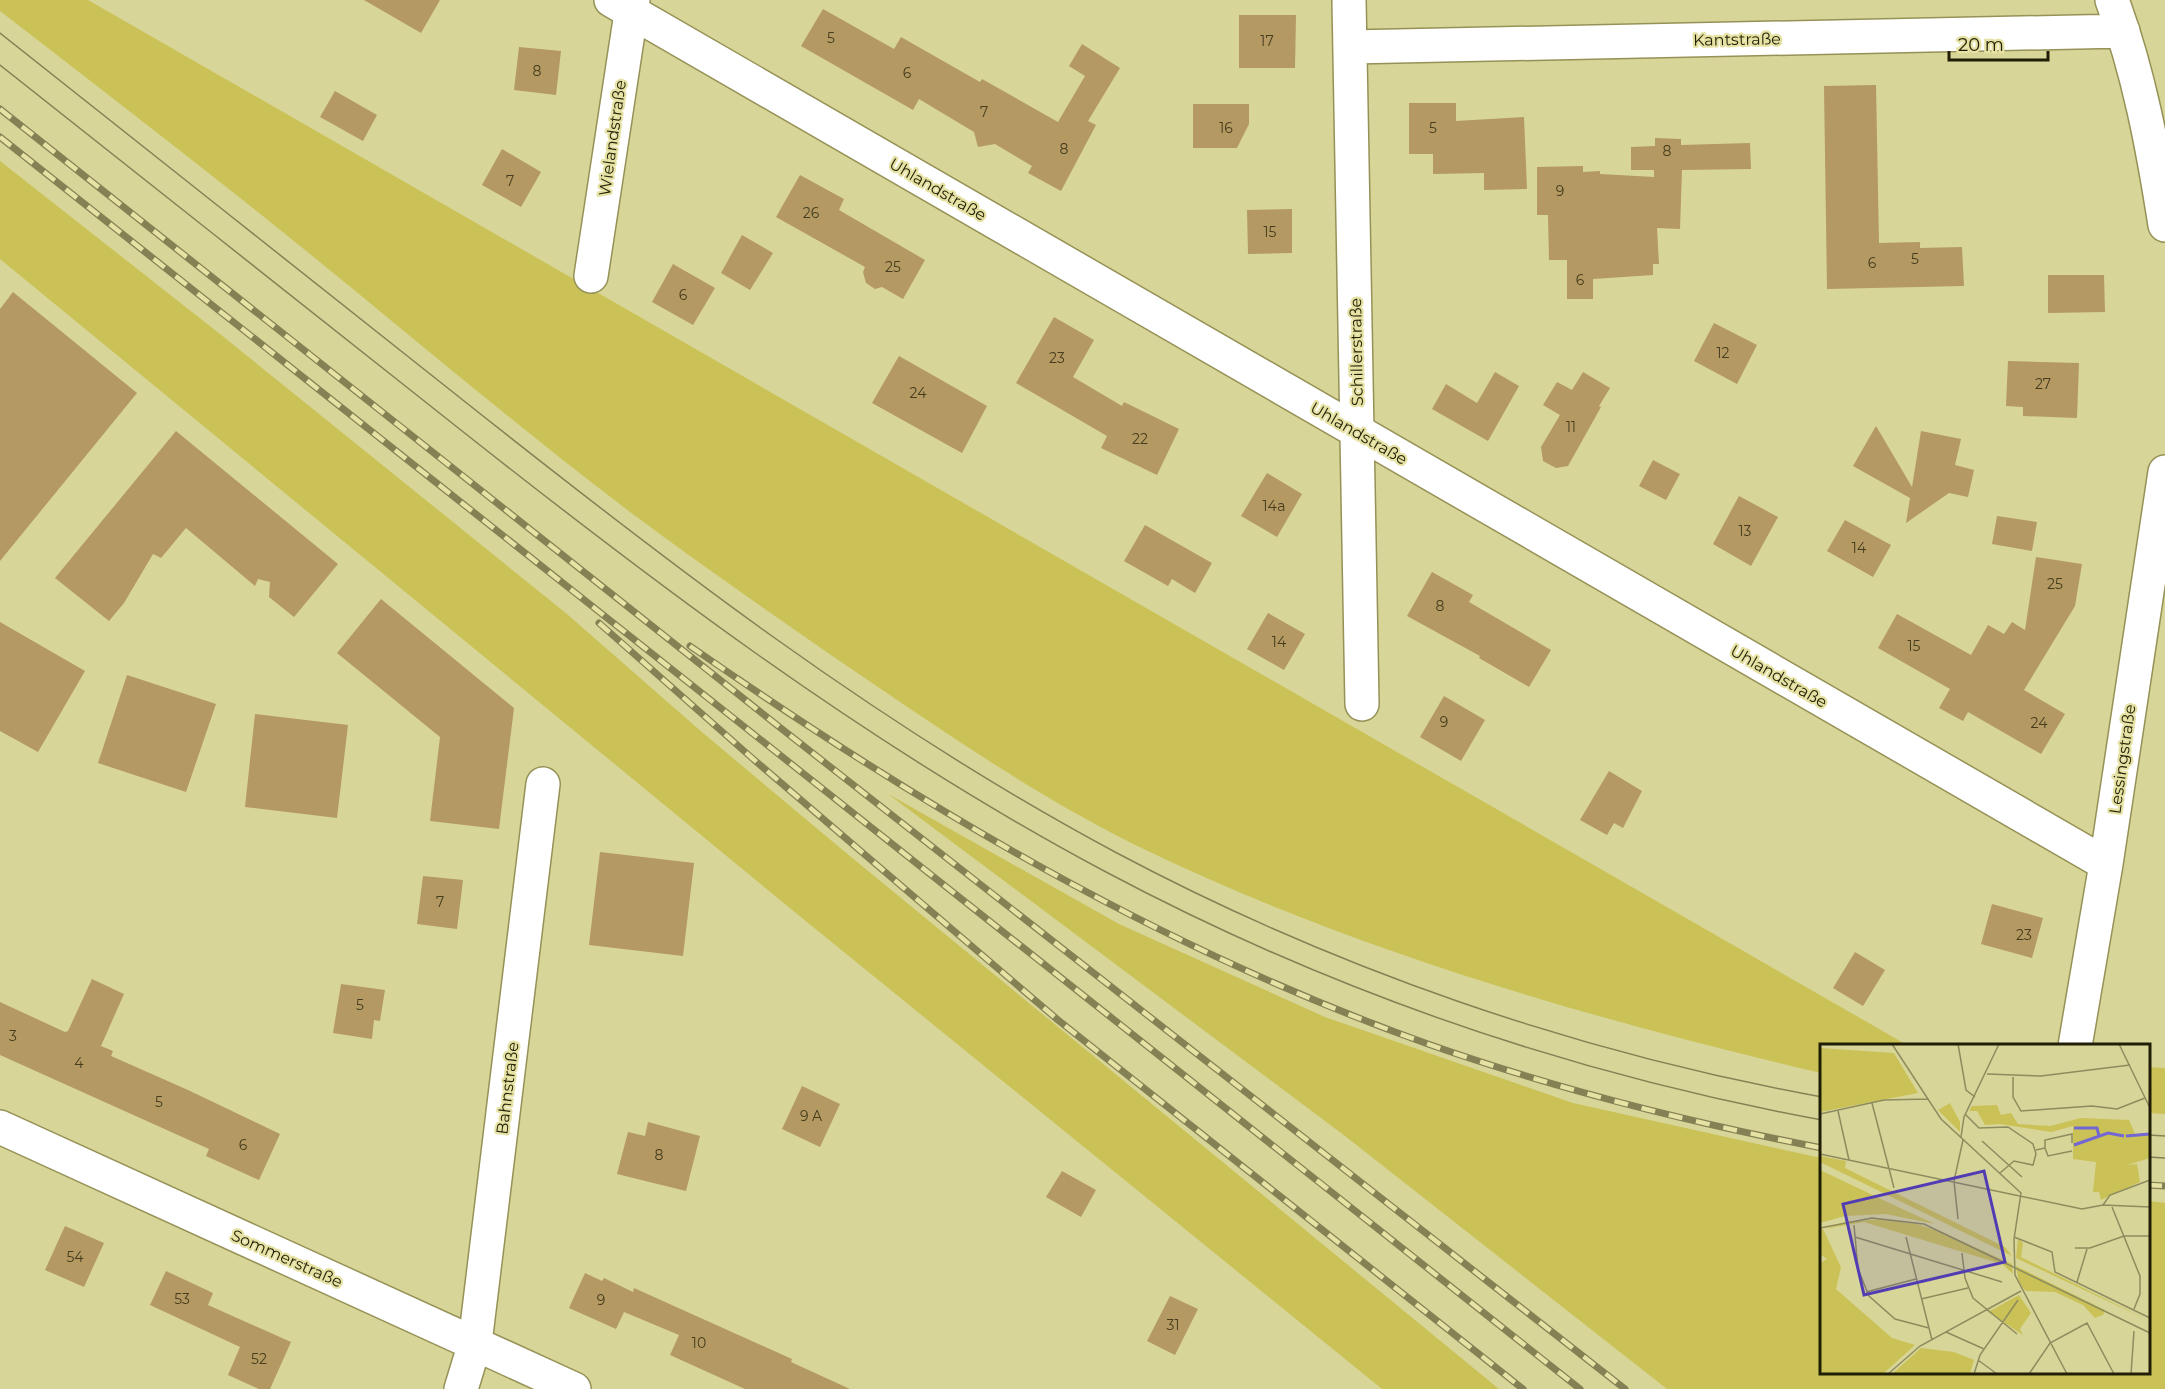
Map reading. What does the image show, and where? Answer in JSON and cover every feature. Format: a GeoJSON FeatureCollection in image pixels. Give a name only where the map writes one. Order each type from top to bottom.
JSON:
{"type":"FeatureCollection","features":[{"type":"Feature","properties":{"kind":"street","name":"Schillerstraße"},"geometry":{"type":"LineString","coordinates":[[1349,0],[1362,704]]}},
{"type":"Feature","properties":{"kind":"street"},"geometry":{"type":"LineString","coordinates":[[2112,0],[2143,99],[2165,225]]}},
{"type":"Feature","properties":{"kind":"street","name":"Wielandstraße"},"geometry":{"type":"LineString","coordinates":[[591,276],[625,4]]}},
{"type":"Feature","properties":{"kind":"street","name":"Uhlandstraße"},"geometry":{"type":"LineString","coordinates":[[625,4],[1357,432],[2106,864]]}},
{"type":"Feature","properties":{"kind":"street","name":"Kantstraße"},"geometry":{"type":"LineString","coordinates":[[1350,47],[2123,31]]}},
{"type":"Feature","properties":{"kind":"street","name":"Lessingstraße"},"geometry":{"type":"LineString","coordinates":[[2075,1044],[2106,864],[2165,472]]}},
{"type":"Feature","properties":{"kind":"street","name":"Bahnstraße"},"geometry":{"type":"LineString","coordinates":[[461,1389],[475,1343],[543,784]]}},
{"type":"Feature","properties":{"kind":"street","name":"Sommerstraße"},"geometry":{"type":"LineString","coordinates":[[0,1127],[574,1389]]}},
{"type":"Feature","properties":{"kind":"shaded area"},"geometry":{"type":"Polygon","coordinates":[[[0,0],[88,0],[1905,1044],[1820,1044],[1820,1073],[1650,1030],[1480,981],[1396,953],[1231,889],[1108,831],[947,734],[780,620],[630,512],[244,201],[0,11],[0,0]]]}},
{"type":"Feature","properties":{"kind":"shaded area"},"geometry":{"type":"Polygon","coordinates":[[[0,161],[220,334],[567,614],[703,733],[845,852],[1499,1389],[1382,1389],[802,918],[0,259],[0,161]]]}},
{"type":"Feature","properties":{"kind":"shaded area"},"geometry":{"type":"Polygon","coordinates":[[[888,794],[1119,924],[1325,1017],[1573,1103],[1820,1158],[1820,1374],[2150,1374],[2150,1201],[2165,1203],[2165,1389],[1667,1389],[1345,1136],[888,794]]]}},
{"type":"Feature","properties":{"kind":"shaded area"},"geometry":{"type":"Polygon","coordinates":[[[2150,1067],[2165,1068],[2165,1114],[2150,1113],[2150,1067]]]}},
{"type":"Feature","properties":{"kind":"building"},"geometry":{"type":"Polygon","coordinates":[[[364,0],[440,0],[421,33],[364,0]]]}},
{"type":"Feature","properties":{"kind":"building"},"geometry":{"type":"Polygon","coordinates":[[[823,9],[894,49],[901,37],[980,82],[982,79],[1058,122],[1085,76],[1069,66],[1082,44],[1120,68],[1088,121],[1096,125],[1061,191],[1028,173],[1032,166],[995,144],[978,147],[974,132],[919,99],[913,110],[801,46],[823,9]]]}},
{"type":"Feature","properties":{"kind":"building"},"geometry":{"type":"Polygon","coordinates":[[[1239,15],[1296,15],[1295,68],[1239,68],[1239,15]]]}},
{"type":"Feature","properties":{"kind":"building"},"geometry":{"type":"Polygon","coordinates":[[[519,47],[561,51],[556,95],[514,90],[519,47]]]}},
{"type":"Feature","properties":{"kind":"building"},"geometry":{"type":"Polygon","coordinates":[[[1876,85],[1879,243],[1920,242],[1920,248],[1962,247],[1964,286],[1827,289],[1824,86],[1876,85]]]}},
{"type":"Feature","properties":{"kind":"building"},"geometry":{"type":"Polygon","coordinates":[[[335,91],[377,115],[363,141],[320,117],[335,91]]]}},
{"type":"Feature","properties":{"kind":"building"},"geometry":{"type":"Polygon","coordinates":[[[1409,103],[1456,103],[1456,121],[1524,117],[1527,189],[1484,190],[1484,173],[1433,174],[1433,154],[1409,154],[1409,103]]]}},
{"type":"Feature","properties":{"kind":"building"},"geometry":{"type":"Polygon","coordinates":[[[1193,104],[1249,104],[1249,124],[1237,148],[1193,148],[1193,104]]]}},
{"type":"Feature","properties":{"kind":"building"},"geometry":{"type":"Polygon","coordinates":[[[1655,138],[1681,139],[1681,145],[1750,143],[1751,169],[1682,170],[1680,229],[1657,228],[1659,264],[1653,264],[1653,275],[1593,279],[1593,299],[1567,299],[1567,260],[1549,260],[1548,215],[1537,215],[1537,167],[1583,166],[1583,172],[1600,171],[1600,174],[1654,177],[1654,170],[1631,170],[1631,147],[1655,146],[1655,138]]]}},
{"type":"Feature","properties":{"kind":"building"},"geometry":{"type":"Polygon","coordinates":[[[502,149],[541,172],[521,207],[482,185],[502,149]]]}},
{"type":"Feature","properties":{"kind":"building"},"geometry":{"type":"Polygon","coordinates":[[[800,175],[844,199],[839,210],[925,260],[903,299],[882,287],[875,289],[866,283],[863,272],[865,267],[776,217],[800,175]]]}},
{"type":"Feature","properties":{"kind":"building"},"geometry":{"type":"Polygon","coordinates":[[[1292,209],[1292,253],[1248,254],[1247,210],[1292,209]]]}},
{"type":"Feature","properties":{"kind":"building"},"geometry":{"type":"Polygon","coordinates":[[[742,235],[773,253],[750,290],[721,273],[742,235]]]}},
{"type":"Feature","properties":{"kind":"building"},"geometry":{"type":"Polygon","coordinates":[[[673,264],[715,288],[693,325],[652,302],[673,264]]]}},
{"type":"Feature","properties":{"kind":"building"},"geometry":{"type":"Polygon","coordinates":[[[2048,275],[2104,275],[2105,312],[2048,313],[2048,275]]]}},
{"type":"Feature","properties":{"kind":"building"},"geometry":{"type":"Polygon","coordinates":[[[13,292],[137,393],[0,561],[0,309],[13,292]]]}},
{"type":"Feature","properties":{"kind":"building"},"geometry":{"type":"Polygon","coordinates":[[[1054,317],[1094,340],[1073,377],[1122,406],[1124,402],[1179,429],[1157,475],[1101,448],[1107,436],[1016,383],[1054,317]]]}},
{"type":"Feature","properties":{"kind":"building"},"geometry":{"type":"Polygon","coordinates":[[[1714,323],[1757,345],[1737,384],[1694,361],[1714,323]]]}},
{"type":"Feature","properties":{"kind":"building"},"geometry":{"type":"Polygon","coordinates":[[[899,356],[987,406],[962,453],[872,403],[899,356]]]}},
{"type":"Feature","properties":{"kind":"building"},"geometry":{"type":"Polygon","coordinates":[[[2008,361],[2079,363],[2077,418],[2023,416],[2023,407],[2006,406],[2008,361]]]}},
{"type":"Feature","properties":{"kind":"building"},"geometry":{"type":"Polygon","coordinates":[[[1495,372],[1519,386],[1488,441],[1432,409],[1446,384],[1477,403],[1495,372]]]}},
{"type":"Feature","properties":{"kind":"building"},"geometry":{"type":"Polygon","coordinates":[[[1583,372],[1610,388],[1568,466],[1556,468],[1543,461],[1541,447],[1560,415],[1543,405],[1557,382],[1572,390],[1583,372]]]}},
{"type":"Feature","properties":{"kind":"building"},"geometry":{"type":"Polygon","coordinates":[[[1876,426],[1912,487],[1921,431],[1961,439],[1955,465],[1974,470],[1968,497],[1949,493],[1906,523],[1910,498],[1853,466],[1876,426]]]}},
{"type":"Feature","properties":{"kind":"building"},"geometry":{"type":"Polygon","coordinates":[[[176,431],[338,564],[294,617],[269,597],[270,582],[258,579],[255,586],[186,528],[161,558],[153,554],[124,603],[109,621],[55,578],[176,431]]]}},
{"type":"Feature","properties":{"kind":"building"},"geometry":{"type":"Polygon","coordinates":[[[1653,460],[1680,474],[1666,500],[1639,486],[1653,460]]]}},
{"type":"Feature","properties":{"kind":"building"},"geometry":{"type":"Polygon","coordinates":[[[1267,473],[1302,494],[1277,537],[1241,516],[1267,473]]]}},
{"type":"Feature","properties":{"kind":"building"},"geometry":{"type":"Polygon","coordinates":[[[1739,496],[1778,517],[1751,566],[1713,544],[1739,496]]]}},
{"type":"Feature","properties":{"kind":"building"},"geometry":{"type":"Polygon","coordinates":[[[1997,516],[2037,522],[2032,551],[1992,544],[1997,516]]]}},
{"type":"Feature","properties":{"kind":"building"},"geometry":{"type":"Polygon","coordinates":[[[1845,520],[1891,545],[1873,577],[1827,551],[1845,520]]]}},
{"type":"Feature","properties":{"kind":"building"},"geometry":{"type":"Polygon","coordinates":[[[1145,525],[1212,563],[1195,593],[1172,579],[1168,586],[1124,561],[1145,525]]]}},
{"type":"Feature","properties":{"kind":"building"},"geometry":{"type":"Polygon","coordinates":[[[2036,557],[2082,564],[2075,606],[2024,690],[2065,714],[2041,754],[1968,712],[1963,721],[1939,708],[1950,689],[1878,648],[1897,614],[1971,655],[1988,625],[2004,634],[2012,622],[2025,630],[2036,557]]]}},
{"type":"Feature","properties":{"kind":"building"},"geometry":{"type":"Polygon","coordinates":[[[1432,572],[1473,595],[1469,602],[1551,650],[1529,687],[1479,658],[1480,656],[1407,616],[1432,572]]]}},
{"type":"Feature","properties":{"kind":"building"},"geometry":{"type":"Polygon","coordinates":[[[381,599],[514,708],[499,829],[430,821],[440,737],[337,653],[381,599]]]}},
{"type":"Feature","properties":{"kind":"building"},"geometry":{"type":"Polygon","coordinates":[[[1268,613],[1305,634],[1284,670],[1247,649],[1268,613]]]}},
{"type":"Feature","properties":{"kind":"building"},"geometry":{"type":"Polygon","coordinates":[[[0,622],[85,671],[38,752],[0,731],[0,622]]]}},
{"type":"Feature","properties":{"kind":"building"},"geometry":{"type":"Polygon","coordinates":[[[127,675],[216,704],[186,792],[98,763],[127,675]]]}},
{"type":"Feature","properties":{"kind":"building"},"geometry":{"type":"Polygon","coordinates":[[[1444,696],[1485,720],[1461,761],[1420,737],[1444,696]]]}},
{"type":"Feature","properties":{"kind":"building"},"geometry":{"type":"Polygon","coordinates":[[[255,714],[348,725],[337,818],[245,807],[255,714]]]}},
{"type":"Feature","properties":{"kind":"building"},"geometry":{"type":"Polygon","coordinates":[[[1609,771],[1642,791],[1623,828],[1614,823],[1607,835],[1580,820],[1609,771]]]}},
{"type":"Feature","properties":{"kind":"building"},"geometry":{"type":"Polygon","coordinates":[[[600,852],[694,863],[683,956],[589,945],[600,852]]]}},
{"type":"Feature","properties":{"kind":"building"},"geometry":{"type":"Polygon","coordinates":[[[423,876],[463,880],[457,929],[417,924],[423,876]]]}},
{"type":"Feature","properties":{"kind":"building"},"geometry":{"type":"Polygon","coordinates":[[[1992,904],[2043,918],[2032,958],[1981,944],[1992,904]]]}},
{"type":"Feature","properties":{"kind":"building"},"geometry":{"type":"Polygon","coordinates":[[[1855,952],[1885,970],[1863,1006],[1833,988],[1855,952]]]}},
{"type":"Feature","properties":{"kind":"building"},"geometry":{"type":"Polygon","coordinates":[[[92,979],[124,994],[101,1046],[113,1051],[111,1056],[280,1134],[259,1180],[206,1156],[209,1149],[0,1055],[0,1002],[65,1032],[68,1031],[92,979]]]}},
{"type":"Feature","properties":{"kind":"building"},"geometry":{"type":"Polygon","coordinates":[[[341,984],[385,990],[380,1021],[374,1020],[372,1039],[333,1033],[341,984]]]}},
{"type":"Feature","properties":{"kind":"building"},"geometry":{"type":"Polygon","coordinates":[[[802,1086],[840,1104],[820,1147],[782,1129],[802,1086]]]}},
{"type":"Feature","properties":{"kind":"building"},"geometry":{"type":"Polygon","coordinates":[[[648,1122],[700,1136],[686,1191],[617,1174],[628,1132],[645,1136],[648,1122]]]}},
{"type":"Feature","properties":{"kind":"building"},"geometry":{"type":"Polygon","coordinates":[[[1062,1171],[1096,1190],[1081,1217],[1046,1197],[1062,1171]]]}},
{"type":"Feature","properties":{"kind":"building"},"geometry":{"type":"Polygon","coordinates":[[[65,1226],[104,1243],[84,1287],[45,1270],[65,1226]]]}},
{"type":"Feature","properties":{"kind":"building"},"geometry":{"type":"Polygon","coordinates":[[[166,1271],[213,1293],[208,1305],[291,1342],[270,1389],[259,1389],[228,1375],[240,1347],[150,1305],[166,1271]]]}},
{"type":"Feature","properties":{"kind":"building"},"geometry":{"type":"Polygon","coordinates":[[[585,1273],[602,1281],[604,1278],[633,1292],[634,1288],[792,1359],[791,1362],[850,1389],[745,1389],[670,1355],[679,1335],[624,1312],[616,1329],[569,1308],[585,1273]]]}},
{"type":"Feature","properties":{"kind":"building"},"geometry":{"type":"Polygon","coordinates":[[[1170,1296],[1198,1309],[1175,1355],[1147,1341],[1170,1296]]]}},
{"type":"Feature","properties":{"kind":"tram line"},"geometry":{"type":"LineString","coordinates":[[0,33],[533,455],[693,578],[774,638],[857,695],[1027,803],[1115,852],[1198,894],[1370,969],[1458,1002],[1548,1031],[1638,1056],[1820,1097]]}},
{"type":"Feature","properties":{"kind":"tram line"},"geometry":{"type":"LineString","coordinates":[[0,65],[509,468],[673,593],[756,654],[841,712],[1016,822],[1106,872],[1191,915],[1365,991],[1545,1053],[1636,1079],[1820,1120]]}},
{"type":"Feature","properties":{"kind":"tram line"},"geometry":{"type":"LineString","coordinates":[[2150,1135],[2165,1136]]}},
{"type":"Feature","properties":{"kind":"tram line"},"geometry":{"type":"LineString","coordinates":[[2150,1157],[2165,1158]]}},
{"type":"Feature","properties":{"kind":"railway"},"geometry":{"type":"LineString","coordinates":[[0,109],[787,733],[1625,1389]]}},
{"type":"Feature","properties":{"kind":"railway"},"geometry":{"type":"LineString","coordinates":[[0,137],[1580,1389]]}},
{"type":"Feature","properties":{"kind":"railway"},"geometry":{"type":"LineString","coordinates":[[599,623],[752,758],[1058,1020],[1523,1389]]}},
{"type":"Feature","properties":{"kind":"railway"},"geometry":{"type":"LineString","coordinates":[[690,646],[865,762],[955,817],[1046,870],[1233,965],[1428,1044],[1525,1076],[1672,1116],[1820,1148]]}},
{"type":"Feature","properties":{"kind":"railway"},"geometry":{"type":"LineString","coordinates":[[2150,1185],[2165,1186]]}}]}
